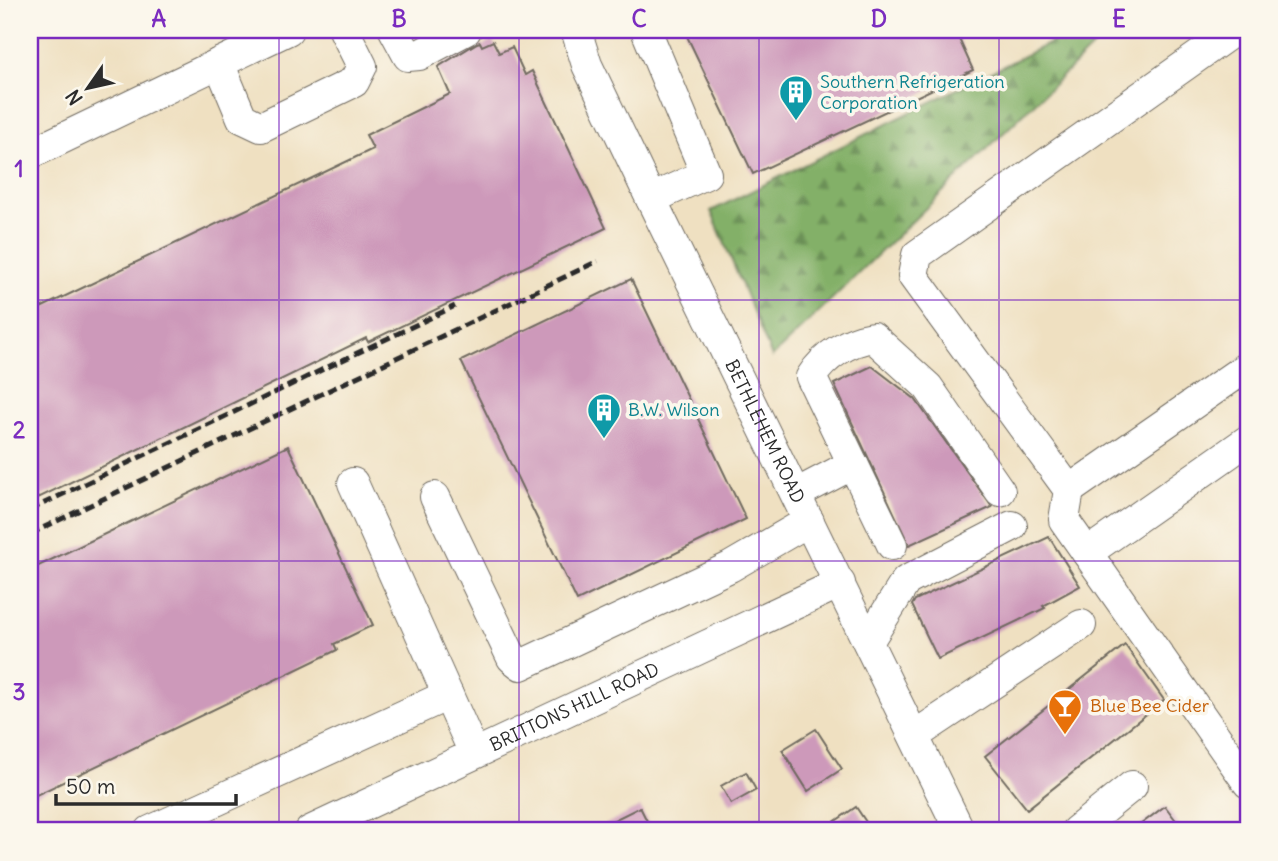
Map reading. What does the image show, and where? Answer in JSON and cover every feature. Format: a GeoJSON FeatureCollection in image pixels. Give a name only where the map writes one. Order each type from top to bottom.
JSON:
{"type":"FeatureCollection","features":[{"type":"Feature","properties":{"kind":"street"},"geometry":{"type":"LineString","coordinates":[[30,154],[288,30]]}},
{"type":"Feature","properties":{"kind":"street"},"geometry":{"type":"LineString","coordinates":[[219,63],[242,118],[261,127],[354,82],[362,66],[344,30]]}},
{"type":"Feature","properties":{"kind":"street"},"geometry":{"type":"LineString","coordinates":[[394,30],[408,56],[419,55],[466,30]]}},
{"type":"Feature","properties":{"kind":"street","name":"BETHLEHEM ROAD"},"geometry":{"type":"LineString","coordinates":[[576,30],[587,65],[960,831]]}},
{"type":"Feature","properties":{"kind":"street"},"geometry":{"type":"LineString","coordinates":[[646,30],[706,174],[651,198]]}},
{"type":"Feature","properties":{"kind":"street"},"geometry":{"type":"LineString","coordinates":[[1235,30],[918,255],[913,276],[1069,490],[1064,520],[1248,783]]}},
{"type":"Feature","properties":{"kind":"street"},"geometry":{"type":"LineString","coordinates":[[892,545],[811,377],[817,368],[851,341],[873,337],[928,387],[1000,491]]}},
{"type":"Feature","properties":{"kind":"street"},"geometry":{"type":"LineString","coordinates":[[1069,490],[1248,366]]}},
{"type":"Feature","properties":{"kind":"street"},"geometry":{"type":"LineString","coordinates":[[1087,553],[1248,440]]}},
{"type":"Feature","properties":{"kind":"street"},"geometry":{"type":"LineString","coordinates":[[796,494],[853,464]]}},
{"type":"Feature","properties":{"kind":"street"},"geometry":{"type":"LineString","coordinates":[[353,483],[474,753]]}},
{"type":"Feature","properties":{"kind":"street"},"geometry":{"type":"LineString","coordinates":[[435,497],[512,659],[521,665],[730,567],[809,521]]}},
{"type":"Feature","properties":{"kind":"street"},"geometry":{"type":"LineString","coordinates":[[868,642],[906,581],[1012,526]]}},
{"type":"Feature","properties":{"kind":"street","name":"BRITTONS HILL ROAD"},"geometry":{"type":"LineString","coordinates":[[310,831],[840,583]]}},
{"type":"Feature","properties":{"kind":"street"},"geometry":{"type":"LineString","coordinates":[[914,736],[1081,625]]}},
{"type":"Feature","properties":{"kind":"street"},"geometry":{"type":"LineString","coordinates":[[150,831],[448,695]]}},
{"type":"Feature","properties":{"kind":"street"},"geometry":{"type":"LineString","coordinates":[[1076,831],[1132,786]]}},
{"type":"Feature","properties":{"kind":"green space"},"geometry":{"type":"Polygon","coordinates":[[[1068,30],[1110,30],[772,357],[711,211],[1060,38],[1068,30]]]}},
{"type":"Feature","properties":{"kind":"building","name":"Southern Refrigeration Corporation"},"geometry":{"type":"Polygon","coordinates":[[[684,30],[955,30],[973,70],[753,174],[684,30]]]}},
{"type":"Feature","properties":{"kind":"building"},"geometry":{"type":"Polygon","coordinates":[[[493,41],[499,53],[512,47],[525,75],[532,71],[606,228],[368,342],[366,338],[30,502],[30,313],[373,149],[366,135],[450,94],[438,67],[477,43],[480,42],[482,46],[493,41]]]}},
{"type":"Feature","properties":{"kind":"building","name":"B.W. Wilson"},"geometry":{"type":"Polygon","coordinates":[[[631,279],[746,519],[577,601],[461,361],[631,279]]]}},
{"type":"Feature","properties":{"kind":"building"},"geometry":{"type":"Polygon","coordinates":[[[872,366],[915,399],[992,507],[909,545],[834,384],[872,366]]]}},
{"type":"Feature","properties":{"kind":"building"},"geometry":{"type":"Polygon","coordinates":[[[288,446],[373,625],[334,644],[337,650],[30,798],[30,570],[288,446]]]}},
{"type":"Feature","properties":{"kind":"building"},"geometry":{"type":"Polygon","coordinates":[[[1049,537],[1080,586],[1043,606],[1045,608],[938,659],[912,605],[915,600],[1049,537]]]}},
{"type":"Feature","properties":{"kind":"building"},"geometry":{"type":"Polygon","coordinates":[[[1125,645],[1164,700],[1027,809],[985,756],[1125,645]]]}},
{"type":"Feature","properties":{"kind":"building"},"geometry":{"type":"Polygon","coordinates":[[[816,729],[842,769],[808,791],[782,750],[816,729]]]}},
{"type":"Feature","properties":{"kind":"building"},"geometry":{"type":"Polygon","coordinates":[[[746,772],[756,790],[731,804],[721,786],[746,772]]]}},
{"type":"Feature","properties":{"kind":"building"},"geometry":{"type":"Polygon","coordinates":[[[1165,806],[1184,831],[1132,831],[1165,806]]]}},
{"type":"Feature","properties":{"kind":"building"},"geometry":{"type":"Polygon","coordinates":[[[640,807],[652,831],[592,831],[640,807]]]}},
{"type":"Feature","properties":{"kind":"building"},"geometry":{"type":"Polygon","coordinates":[[[856,807],[872,831],[821,831],[856,807]]]}},
{"type":"Feature","properties":{"kind":"railway"},"geometry":{"type":"LineString","coordinates":[[30,534],[598,261]]}},
{"type":"Feature","properties":{"kind":"railway"},"geometry":{"type":"LineString","coordinates":[[30,510],[455,306]]}},
{"type":"Feature","properties":{"kind":"place","name":"Southern Refrigeration Corporation"},"geometry":{"type":"Point","coordinates":[796,122]}},
{"type":"Feature","properties":{"kind":"place","name":"B.W. Wilson"},"geometry":{"type":"Point","coordinates":[604,440]}},
{"type":"Feature","properties":{"kind":"place","name":"Blue Bee Cider"},"geometry":{"type":"Point","coordinates":[1065,736]}}]}
